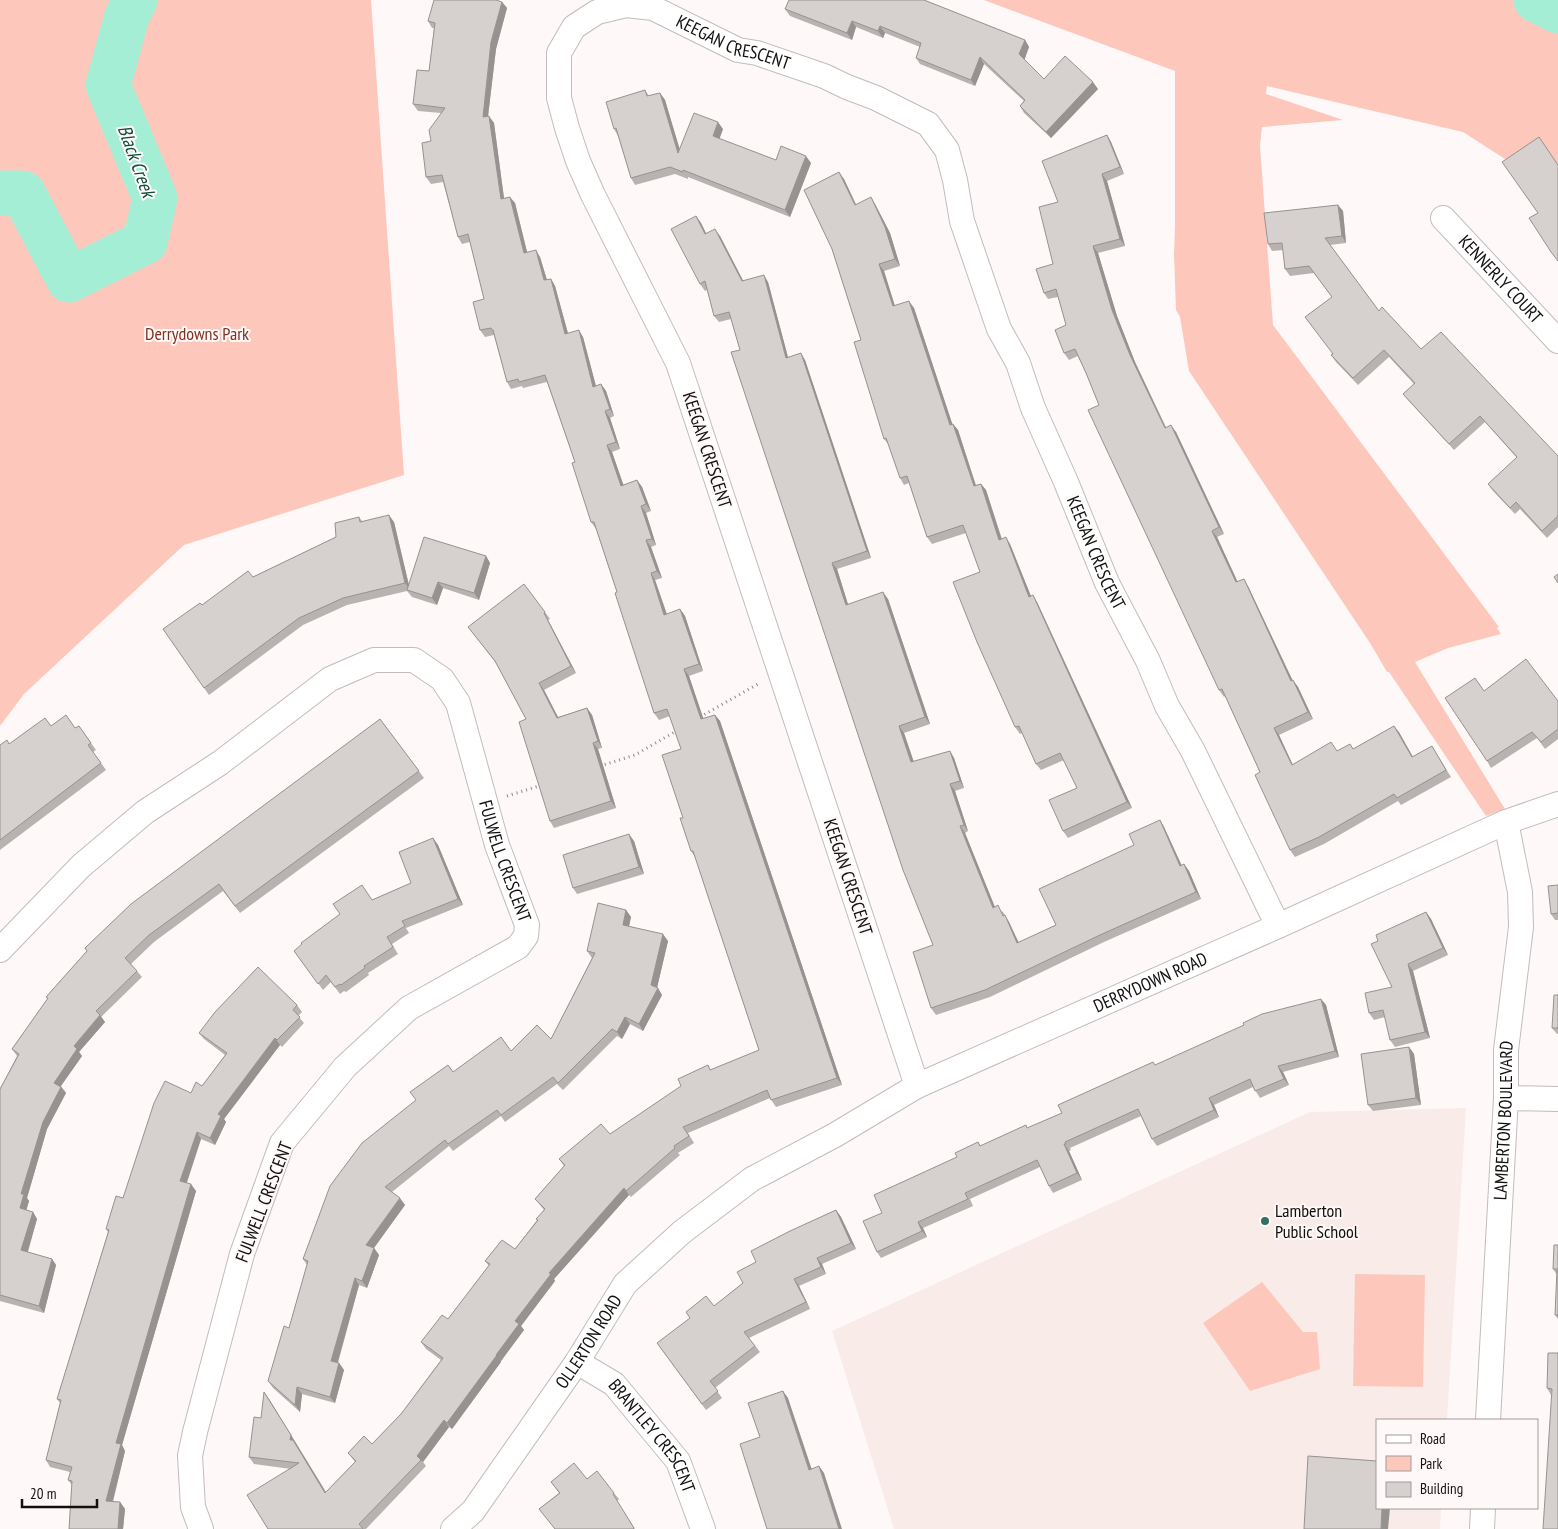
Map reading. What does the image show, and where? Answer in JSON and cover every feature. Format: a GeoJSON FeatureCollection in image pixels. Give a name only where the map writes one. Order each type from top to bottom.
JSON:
{"type":"FeatureCollection","features":[{"type":"Feature","properties":{"kind":"street","name":"KEEGAN CRESCENT"},"geometry":{"type":"LineString","coordinates":[[917,1086],[678,363],[593,195],[578,161],[567,128],[559,98],[559,53],[574,27],[597,12],[626,5],[652,8],[738,50],[757,54],[824,76],[846,87],[876,98],[928,124],[947,150],[955,180],[962,221],[999,329],[1018,363],[1033,408],[1066,482],[1107,583],[1148,661],[1167,706],[1193,751],[1278,926]]}},
{"type":"Feature","properties":{"kind":"street","name":"KENNERLY COURT"},"geometry":{"type":"LineString","coordinates":[[1443,218],[1558,341]]}},
{"type":"Feature","properties":{"kind":"street","name":"FULWELL CRESCENT"},"geometry":{"type":"LineString","coordinates":[[0,950],[81,866],[145,812],[220,763],[330,679],[374,660],[414,660],[442,679],[458,703],[497,845],[527,925],[526,936],[518,947],[409,1008],[345,1067],[282,1143],[242,1254],[190,1456],[193,1507],[201,1529]]}},
{"type":"Feature","properties":{"kind":"street","name":"DERRYDOWN ROAD"},"geometry":{"type":"LineString","coordinates":[[752,1179],[834,1135],[917,1086],[1278,926],[1506,822],[1558,804]]}},
{"type":"Feature","properties":{"kind":"street","name":"LAMBERTON BOULEVARD"},"geometry":{"type":"LineString","coordinates":[[1488,1419],[1506,1098],[1506,1050],[1521,927],[1520,892],[1506,822]]}},
{"type":"Feature","properties":{"kind":"street"},"geometry":{"type":"LineString","coordinates":[[1506,1098],[1558,1100]]}},
{"type":"Feature","properties":{"kind":"street","name":"OLLERTON ROAD"},"geometry":{"type":"LineString","coordinates":[[454,1529],[473,1511],[577,1362],[626,1284],[682,1232],[752,1179]]}},
{"type":"Feature","properties":{"kind":"street","name":"BRANTLEY CRESCENT"},"geometry":{"type":"LineString","coordinates":[[577,1362],[614,1384],[678,1461],[703,1529]]}},
{"type":"Feature","properties":{"kind":"street"},"geometry":{"type":"LineString","coordinates":[[1482,1529],[1483,1509]]}},
{"type":"Feature","properties":{"kind":"path"},"geometry":{"type":"LineString","coordinates":[[695,720],[780,671]]}},
{"type":"Feature","properties":{"kind":"path"},"geometry":{"type":"LineString","coordinates":[[598,767],[635,755],[686,725]]}},
{"type":"Feature","properties":{"kind":"path"},"geometry":{"type":"LineString","coordinates":[[485,803],[551,782]]}},
{"type":"Feature","properties":{"kind":"shaded area","name":"Lamberton Public School"},"geometry":{"type":"Polygon","coordinates":[[[1466,1108],[1447,1419],[1376,1419],[1376,1509],[1441,1509],[1440,1529],[894,1529],[832,1331],[1310,1112],[1466,1108]]]}},
{"type":"Feature","properties":{"kind":"green space","name":"Derrydowns Park"},"geometry":{"type":"Polygon","coordinates":[[[0,0],[371,0],[404,475],[184,545],[24,694],[0,726],[0,0]]]}},
{"type":"Feature","properties":{"kind":"green space"},"geometry":{"type":"Polygon","coordinates":[[[984,0],[1558,0],[1558,193],[1463,132],[1267,86],[1266,94],[1343,120],[1262,127],[1260,146],[1273,325],[1499,627],[1497,628],[1501,634],[1448,648],[1415,662],[1505,809],[1486,816],[1389,672],[1387,672],[1370,643],[1189,371],[1180,317],[1176,310],[1174,255],[1175,71],[984,0]]]}},
{"type":"Feature","properties":{"kind":"green space"},"geometry":{"type":"Polygon","coordinates":[[[1355,1274],[1425,1275],[1423,1387],[1353,1386],[1355,1274]]]}},
{"type":"Feature","properties":{"kind":"green space"},"geometry":{"type":"Polygon","coordinates":[[[1262,1282],[1303,1332],[1317,1332],[1320,1369],[1250,1391],[1203,1323],[1262,1282]]]}},
{"type":"Feature","properties":{"kind":"building"},"geometry":{"type":"Polygon","coordinates":[[[434,0],[496,0],[502,2],[491,42],[483,117],[489,116],[501,199],[510,197],[524,253],[536,250],[544,280],[551,279],[565,334],[579,330],[593,387],[601,384],[610,409],[605,411],[616,442],[607,445],[621,486],[637,480],[646,504],[641,506],[652,539],[646,540],[657,571],[651,573],[664,615],[680,609],[699,664],[684,669],[701,719],[715,715],[837,1078],[771,1100],[767,1090],[683,1127],[689,1136],[674,1146],[675,1148],[626,1191],[624,1188],[549,1273],[551,1274],[515,1321],[519,1324],[497,1355],[447,1423],[444,1420],[417,1456],[421,1460],[359,1524],[363,1529],[268,1529],[247,1495],[299,1463],[249,1457],[254,1417],[261,1418],[264,1392],[291,1435],[290,1440],[293,1440],[325,1493],[356,1461],[348,1453],[364,1436],[372,1444],[401,1414],[443,1358],[421,1342],[442,1315],[448,1319],[490,1264],[485,1261],[502,1240],[515,1249],[538,1220],[536,1219],[545,1209],[535,1199],[565,1165],[559,1159],[601,1124],[610,1134],[681,1086],[678,1079],[708,1065],[710,1070],[759,1050],[693,851],[691,851],[680,818],[683,818],[662,755],[681,749],[667,709],[654,713],[615,593],[617,592],[594,522],[591,522],[572,463],[575,462],[545,375],[519,382],[518,379],[507,382],[493,330],[491,328],[480,330],[473,302],[484,299],[468,234],[458,237],[442,175],[426,177],[422,143],[431,141],[429,130],[445,108],[413,104],[417,70],[429,71],[435,23],[428,21],[434,0]]]}},
{"type":"Feature","properties":{"kind":"building"},"geometry":{"type":"Polygon","coordinates":[[[789,0],[924,0],[1025,40],[1019,54],[1044,79],[1065,56],[1093,82],[1046,132],[1020,106],[1025,100],[980,57],[971,80],[916,58],[921,43],[880,26],[878,31],[852,21],[847,33],[785,9],[789,0]]]}},
{"type":"Feature","properties":{"kind":"building"},"geometry":{"type":"Polygon","coordinates":[[[645,90],[647,96],[660,93],[678,153],[694,113],[718,122],[713,136],[776,160],[781,146],[806,156],[785,210],[683,170],[683,172],[670,167],[631,178],[606,102],[645,90]]]}},
{"type":"Feature","properties":{"kind":"building"},"geometry":{"type":"Polygon","coordinates":[[[1107,135],[1120,167],[1102,174],[1120,239],[1093,246],[1112,310],[1130,355],[1165,428],[1171,425],[1219,527],[1212,531],[1236,582],[1244,579],[1291,681],[1293,680],[1308,712],[1274,728],[1292,765],[1331,742],[1337,751],[1350,744],[1353,749],[1394,726],[1412,757],[1432,746],[1446,770],[1397,798],[1394,794],[1319,837],[1290,850],[1255,775],[1260,772],[1222,689],[1219,690],[1088,410],[1099,405],[1086,373],[1075,349],[1064,353],[1055,330],[1066,325],[1056,289],[1044,293],[1036,269],[1053,264],[1039,207],[1058,202],[1042,161],[1107,135]]]}},
{"type":"Feature","properties":{"kind":"building"},"geometry":{"type":"Polygon","coordinates":[[[1539,137],[1558,165],[1558,261],[1529,218],[1538,213],[1502,162],[1539,137]]]}},
{"type":"Feature","properties":{"kind":"building"},"geometry":{"type":"Polygon","coordinates":[[[839,172],[855,205],[871,197],[885,227],[895,259],[879,264],[893,306],[909,301],[950,425],[953,424],[974,486],[981,484],[999,540],[1006,537],[1029,597],[1033,595],[1127,802],[1063,831],[1049,800],[1077,788],[1060,753],[1036,764],[1019,726],[1015,727],[977,642],[953,582],[980,572],[963,525],[927,537],[907,476],[900,478],[886,438],[884,439],[854,342],[861,340],[832,249],[804,190],[839,172]]]}},
{"type":"Feature","properties":{"kind":"building"},"geometry":{"type":"Polygon","coordinates":[[[1338,205],[1342,236],[1325,238],[1379,311],[1382,307],[1421,349],[1441,332],[1558,456],[1558,516],[1542,531],[1516,502],[1510,508],[1488,484],[1517,457],[1480,416],[1449,444],[1403,394],[1415,383],[1384,350],[1353,378],[1331,355],[1333,354],[1305,317],[1332,297],[1309,266],[1285,269],[1282,243],[1268,244],[1264,213],[1338,205]]]}},
{"type":"Feature","properties":{"kind":"building"},"geometry":{"type":"Polygon","coordinates":[[[696,216],[705,234],[715,229],[742,281],[764,275],[786,358],[801,353],[867,551],[832,563],[846,605],[883,592],[925,717],[899,726],[911,762],[950,751],[960,781],[950,784],[964,825],[960,826],[993,908],[998,905],[1003,916],[1005,915],[1017,943],[1056,925],[1039,889],[1134,845],[1129,834],[1160,820],[1180,866],[1184,864],[1196,892],[985,990],[931,1008],[913,952],[933,945],[903,870],[731,352],[740,350],[729,312],[714,316],[705,281],[700,284],[671,229],[696,216]]]}},
{"type":"Feature","properties":{"kind":"building"},"geometry":{"type":"Polygon","coordinates":[[[389,515],[405,583],[343,598],[299,618],[204,688],[163,629],[200,603],[202,605],[248,571],[253,577],[336,537],[335,523],[359,517],[360,522],[389,515]]]}},
{"type":"Feature","properties":{"kind":"building"},"geometry":{"type":"Polygon","coordinates":[[[424,537],[486,556],[474,593],[438,582],[432,598],[407,590],[424,537]]]}},
{"type":"Feature","properties":{"kind":"building"},"geometry":{"type":"Polygon","coordinates":[[[1558,574],[1558,583],[1554,577],[1558,574]]]}},
{"type":"Feature","properties":{"kind":"building"},"geometry":{"type":"Polygon","coordinates":[[[524,584],[545,612],[571,666],[539,683],[557,718],[587,708],[598,741],[593,743],[611,801],[550,821],[519,722],[526,719],[495,661],[468,627],[524,584]]]}},
{"type":"Feature","properties":{"kind":"building"},"geometry":{"type":"Polygon","coordinates":[[[1526,659],[1558,701],[1558,729],[1541,742],[1532,732],[1487,761],[1445,698],[1475,678],[1484,691],[1526,659]]]}},
{"type":"Feature","properties":{"kind":"building"},"geometry":{"type":"Polygon","coordinates":[[[66,715],[75,728],[79,726],[91,743],[88,745],[101,763],[0,840],[0,745],[7,740],[9,744],[45,718],[51,726],[66,715]]]}},
{"type":"Feature","properties":{"kind":"building"},"geometry":{"type":"Polygon","coordinates":[[[380,719],[419,771],[235,906],[219,884],[149,935],[125,958],[137,971],[96,1011],[100,1015],[74,1046],[77,1049],[54,1083],[61,1087],[43,1122],[21,1194],[24,1194],[20,1208],[33,1212],[21,1250],[52,1259],[39,1306],[0,1295],[0,1089],[19,1054],[12,1049],[48,998],[46,997],[87,951],[85,948],[131,904],[380,719]]]}},
{"type":"Feature","properties":{"kind":"building"},"geometry":{"type":"Polygon","coordinates":[[[629,834],[639,867],[573,888],[563,855],[629,834]]]}},
{"type":"Feature","properties":{"kind":"building"},"geometry":{"type":"Polygon","coordinates":[[[433,838],[458,899],[402,921],[405,926],[387,937],[393,947],[364,966],[365,968],[341,985],[335,987],[326,975],[318,984],[294,951],[301,943],[340,914],[333,904],[362,885],[372,900],[411,883],[399,852],[433,838]]]}},
{"type":"Feature","properties":{"kind":"building"},"geometry":{"type":"Polygon","coordinates":[[[1558,885],[1558,913],[1551,914],[1548,886],[1558,885]]]}},
{"type":"Feature","properties":{"kind":"building"},"geometry":{"type":"Polygon","coordinates":[[[598,903],[626,910],[623,925],[663,934],[651,985],[658,988],[639,1024],[625,1017],[617,1032],[612,1029],[558,1083],[553,1077],[501,1115],[497,1110],[448,1144],[445,1140],[385,1187],[400,1198],[366,1245],[374,1248],[362,1281],[355,1278],[331,1361],[339,1363],[330,1397],[297,1387],[295,1405],[268,1381],[284,1326],[289,1328],[308,1261],[303,1259],[330,1186],[362,1143],[416,1100],[410,1092],[448,1065],[453,1072],[501,1037],[511,1051],[537,1025],[551,1039],[595,953],[587,951],[598,903]]]}},
{"type":"Feature","properties":{"kind":"building"},"geometry":{"type":"Polygon","coordinates":[[[1426,912],[1443,948],[1408,964],[1425,1032],[1390,1040],[1383,1010],[1369,1013],[1365,993],[1392,987],[1371,944],[1378,941],[1376,935],[1426,912]]]}},
{"type":"Feature","properties":{"kind":"building"},"geometry":{"type":"Polygon","coordinates":[[[258,967],[297,1005],[293,1010],[300,1017],[277,1040],[275,1038],[218,1114],[221,1116],[210,1138],[197,1132],[180,1181],[191,1184],[116,1443],[121,1444],[106,1501],[120,1502],[118,1529],[69,1529],[72,1481],[68,1480],[72,1467],[46,1460],[61,1400],[57,1399],[109,1230],[106,1229],[116,1196],[123,1198],[154,1103],[165,1081],[191,1093],[196,1082],[202,1086],[227,1053],[199,1033],[215,1012],[258,967]]]}},
{"type":"Feature","properties":{"kind":"building"},"geometry":{"type":"Polygon","coordinates":[[[1554,995],[1558,995],[1558,1028],[1552,1028],[1554,995]]]}},
{"type":"Feature","properties":{"kind":"building"},"geometry":{"type":"Polygon","coordinates":[[[1321,999],[1335,1051],[1278,1066],[1284,1079],[1255,1091],[1250,1079],[1209,1098],[1214,1110],[1152,1139],[1138,1109],[1065,1142],[1066,1144],[1064,1144],[1077,1173],[1049,1186],[1037,1160],[965,1193],[968,1199],[918,1222],[922,1231],[877,1252],[863,1221],[882,1213],[874,1195],[957,1157],[955,1153],[978,1142],[980,1146],[1026,1125],[1027,1128],[1062,1113],[1058,1105],[1153,1062],[1155,1065],[1244,1025],[1243,1023],[1262,1014],[1321,999]]]}},
{"type":"Feature","properties":{"kind":"building"},"geometry":{"type":"Polygon","coordinates":[[[1409,1047],[1416,1098],[1368,1105],[1361,1054],[1409,1047]]]}},
{"type":"Feature","properties":{"kind":"building"},"geometry":{"type":"Polygon","coordinates":[[[836,1210],[851,1243],[817,1258],[821,1267],[794,1279],[806,1302],[744,1332],[755,1346],[710,1381],[718,1391],[702,1404],[657,1343],[690,1318],[686,1312],[706,1296],[714,1306],[743,1283],[737,1272],[756,1262],[751,1251],[836,1210]]]}},
{"type":"Feature","properties":{"kind":"building"},"geometry":{"type":"Polygon","coordinates":[[[1554,1245],[1558,1245],[1558,1315],[1555,1315],[1557,1269],[1553,1269],[1554,1245]]]}},
{"type":"Feature","properties":{"kind":"building"},"geometry":{"type":"Polygon","coordinates":[[[1548,1353],[1558,1353],[1558,1529],[1543,1529],[1552,1389],[1547,1388],[1548,1353]]]}},
{"type":"Feature","properties":{"kind":"building"},"geometry":{"type":"Polygon","coordinates":[[[783,1391],[809,1470],[819,1466],[839,1529],[767,1529],[740,1444],[760,1437],[748,1403],[783,1391]]]}},
{"type":"Feature","properties":{"kind":"building"},"geometry":{"type":"Polygon","coordinates":[[[1308,1456],[1376,1461],[1376,1509],[1382,1509],[1381,1529],[1304,1529],[1308,1456]]]}},
{"type":"Feature","properties":{"kind":"building"},"geometry":{"type":"Polygon","coordinates":[[[574,1463],[587,1479],[597,1471],[614,1493],[633,1529],[555,1529],[539,1509],[560,1493],[551,1482],[574,1463]]]}},
{"type":"Feature","properties":{"kind":"waterway","name":"Black Creek"},"geometry":{"type":"LineString","coordinates":[[0,193],[23,193],[69,280],[145,242],[155,198],[108,85],[127,16],[135,0]]}},
{"type":"Feature","properties":{"kind":"waterway","name":"Black Creek"},"geometry":{"type":"LineString","coordinates":[[1536,0],[1558,11]]}},
{"type":"Feature","properties":{"kind":"place","name":"Lamberton Public School"},"geometry":{"type":"Point","coordinates":[1265,1221]}}]}
